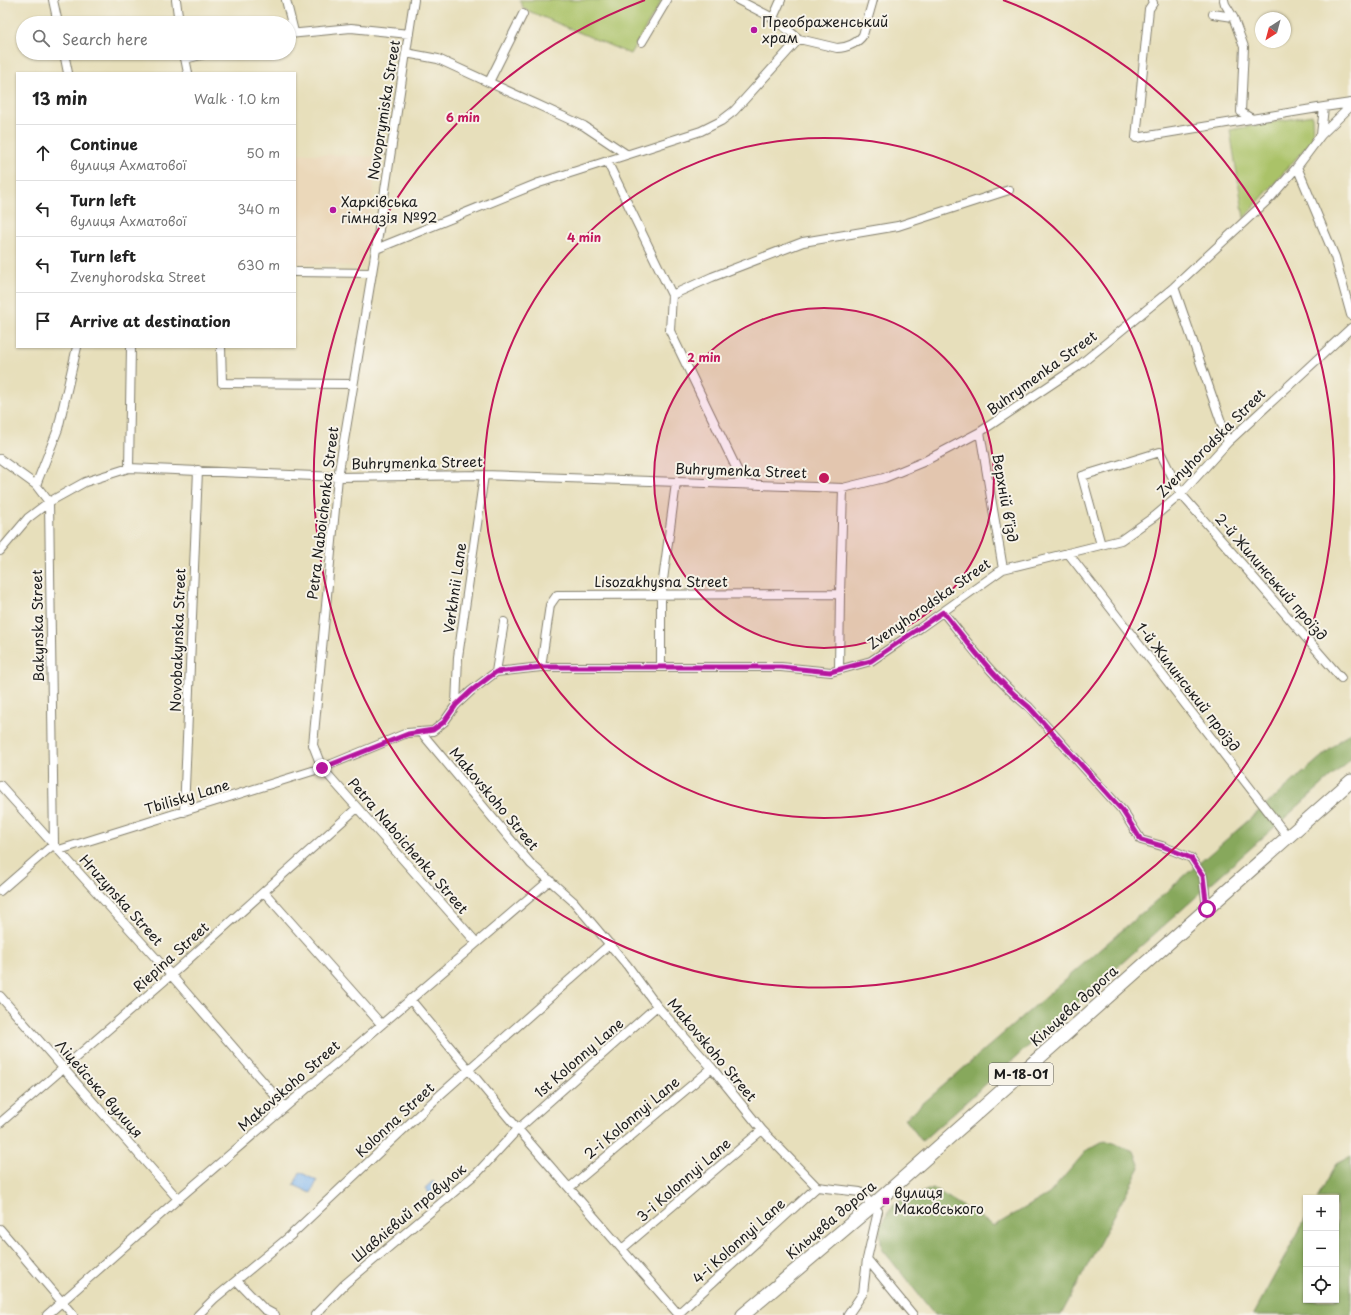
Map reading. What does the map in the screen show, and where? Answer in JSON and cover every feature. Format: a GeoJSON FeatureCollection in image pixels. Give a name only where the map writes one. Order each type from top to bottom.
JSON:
{"type":"FeatureCollection","features":[{"type":"Feature","properties":{"kind":"highway","name":"Кільцева дорога"},"geometry":{"type":"LineString","coordinates":[[743,1315],[874,1205],[1351,781]]}},
{"type":"Feature","properties":{"kind":"street"},"geometry":{"type":"LineString","coordinates":[[53,0],[56,16]]}},
{"type":"Feature","properties":{"kind":"street"},"geometry":{"type":"LineString","coordinates":[[176,0],[178,16]]}},
{"type":"Feature","properties":{"kind":"street"},"geometry":{"type":"LineString","coordinates":[[286,0],[288,16]]}},
{"type":"Feature","properties":{"kind":"street","name":"Novoprymiska Street"},"geometry":{"type":"LineString","coordinates":[[376,249],[414,0]]}},
{"type":"Feature","properties":{"kind":"street"},"geometry":{"type":"LineString","coordinates":[[642,42],[667,0]]}},
{"type":"Feature","properties":{"kind":"street"},"geometry":{"type":"LineString","coordinates":[[738,0],[773,18],[799,39],[837,48],[843,48],[860,40],[863,35],[873,0]]}},
{"type":"Feature","properties":{"kind":"street"},"geometry":{"type":"LineString","coordinates":[[773,18],[781,0]]}},
{"type":"Feature","properties":{"kind":"street"},"geometry":{"type":"LineString","coordinates":[[1152,0],[1153,3],[1149,9],[1136,138],[1351,104]]}},
{"type":"Feature","properties":{"kind":"street"},"geometry":{"type":"LineString","coordinates":[[1224,0],[1233,17],[1244,48],[1241,112],[1252,119]]}},
{"type":"Feature","properties":{"kind":"street"},"geometry":{"type":"LineString","coordinates":[[489,82],[523,14]]}},
{"type":"Feature","properties":{"kind":"street"},"geometry":{"type":"LineString","coordinates":[[1213,14],[1233,17]]}},
{"type":"Feature","properties":{"kind":"street"},"geometry":{"type":"LineString","coordinates":[[296,33],[350,28],[409,34]]}},
{"type":"Feature","properties":{"kind":"street"},"geometry":{"type":"LineString","coordinates":[[376,249],[539,183],[701,131],[721,121],[734,110],[799,39]]}},
{"type":"Feature","properties":{"kind":"street"},"geometry":{"type":"LineString","coordinates":[[406,53],[438,59],[489,82],[584,126],[626,154]]}},
{"type":"Feature","properties":{"kind":"street"},"geometry":{"type":"LineString","coordinates":[[65,60],[68,72]]}},
{"type":"Feature","properties":{"kind":"street"},"geometry":{"type":"LineString","coordinates":[[186,60],[188,72]]}},
{"type":"Feature","properties":{"kind":"street","name":"Buhrymenka Street"},"geometry":{"type":"LineString","coordinates":[[0,551],[28,518],[49,502],[85,482],[130,468],[338,477],[484,475],[843,488],[884,478],[916,465],[980,432],[1077,367],[1174,287],[1272,196],[1298,167],[1321,135],[1351,104]]}},
{"type":"Feature","properties":{"kind":"street"},"geometry":{"type":"LineString","coordinates":[[1321,135],[1324,108]]}},
{"type":"Feature","properties":{"kind":"street"},"geometry":{"type":"LineString","coordinates":[[607,161],[672,295],[670,331],[744,484]]}},
{"type":"Feature","properties":{"kind":"street"},"geometry":{"type":"LineString","coordinates":[[1298,167],[1335,257],[1351,315]]}},
{"type":"Feature","properties":{"kind":"street"},"geometry":{"type":"LineString","coordinates":[[672,295],[712,277],[803,242],[898,226],[1009,190]]}},
{"type":"Feature","properties":{"kind":"street","name":"Petra Naboichenka Street"},"geometry":{"type":"LineString","coordinates":[[376,249],[338,477],[313,744],[322,768],[476,942]]}},
{"type":"Feature","properties":{"kind":"street"},"geometry":{"type":"LineString","coordinates":[[296,272],[372,273]]}},
{"type":"Feature","properties":{"kind":"street"},"geometry":{"type":"LineString","coordinates":[[1174,287],[1228,442]]}},
{"type":"Feature","properties":{"kind":"street","name":"Zvenyhorodska Street"},"geometry":{"type":"LineString","coordinates":[[496,672],[541,667],[781,667],[830,672],[871,661],[1004,568],[1121,540],[1155,516],[1180,494],[1228,442],[1351,328]]}},
{"type":"Feature","properties":{"kind":"street"},"geometry":{"type":"LineString","coordinates":[[36,485],[58,429],[77,348]]}},
{"type":"Feature","properties":{"kind":"street"},"geometry":{"type":"LineString","coordinates":[[130,468],[131,348]]}},
{"type":"Feature","properties":{"kind":"street"},"geometry":{"type":"LineString","coordinates":[[221,348],[222,383],[353,384]]}},
{"type":"Feature","properties":{"kind":"street","name":"Верхній в'їзд"},"geometry":{"type":"LineString","coordinates":[[980,432],[1004,568]]}},
{"type":"Feature","properties":{"kind":"street","name":"2-й Жилинський проїзд"},"geometry":{"type":"LineString","coordinates":[[1101,545],[1082,476],[1160,452],[1180,494],[1341,678]]}},
{"type":"Feature","properties":{"kind":"street"},"geometry":{"type":"LineString","coordinates":[[0,459],[36,485],[49,502]]}},
{"type":"Feature","properties":{"kind":"street","name":"Novobakynska Street"},"geometry":{"type":"LineString","coordinates":[[184,812],[198,470]]}},
{"type":"Feature","properties":{"kind":"street","name":"Verkhnii Lane"},"geometry":{"type":"LineString","coordinates":[[456,705],[458,657],[484,475]]}},
{"type":"Feature","properties":{"kind":"street"},"geometry":{"type":"LineString","coordinates":[[661,667],[661,595],[676,483]]}},
{"type":"Feature","properties":{"kind":"street"},"geometry":{"type":"LineString","coordinates":[[840,669],[840,594],[843,488]]}},
{"type":"Feature","properties":{"kind":"street","name":"Bakynska Street"},"geometry":{"type":"LineString","coordinates":[[49,502],[56,847]]}},
{"type":"Feature","properties":{"kind":"street","name":"1-й Жилинський проїзд"},"geometry":{"type":"LineString","coordinates":[[1068,553],[1288,837]]}},
{"type":"Feature","properties":{"kind":"street","name":"Lisozakhysna Street"},"geometry":{"type":"LineString","coordinates":[[541,667],[550,605],[557,595],[840,594]]}},
{"type":"Feature","properties":{"kind":"street"},"geometry":{"type":"LineString","coordinates":[[943,612],[988,668],[1011,693],[1029,707],[1122,810],[1141,840],[1162,846],[1191,858],[1203,876],[1207,909]]}},
{"type":"Feature","properties":{"kind":"street"},"geometry":{"type":"LineString","coordinates":[[322,768],[408,734],[433,730],[444,722],[456,705],[471,691],[496,672],[504,622]]}},
{"type":"Feature","properties":{"kind":"street","name":"Makovskoho Street"},"geometry":{"type":"LineString","coordinates":[[421,732],[531,864],[574,902],[610,944],[657,1006],[712,1068],[762,1130],[817,1187]]}},
{"type":"Feature","properties":{"kind":"street","name":"Tbilisky Lane"},"geometry":{"type":"LineString","coordinates":[[56,847],[184,812],[322,768]]}},
{"type":"Feature","properties":{"kind":"street","name":"Hruzynska Street"},"geometry":{"type":"LineString","coordinates":[[0,784],[171,975],[285,1106]]}},
{"type":"Feature","properties":{"kind":"street","name":"Riepina Street"},"geometry":{"type":"LineString","coordinates":[[0,1123],[171,975],[357,808]]}},
{"type":"Feature","properties":{"kind":"street"},"geometry":{"type":"LineString","coordinates":[[0,891],[56,847]]}},
{"type":"Feature","properties":{"kind":"street","name":"Makovskoho Street"},"geometry":{"type":"LineString","coordinates":[[47,1315],[285,1106],[550,880]]}},
{"type":"Feature","properties":{"kind":"street"},"geometry":{"type":"LineString","coordinates":[[264,892],[381,1024]]}},
{"type":"Feature","properties":{"kind":"street","name":"Kolonna Street"},"geometry":{"type":"LineString","coordinates":[[198,1315],[290,1236],[469,1070],[610,944]]}},
{"type":"Feature","properties":{"kind":"street","name":"Ліцейська вулиця"},"geometry":{"type":"LineString","coordinates":[[0,996],[178,1199]]}},
{"type":"Feature","properties":{"kind":"street"},"geometry":{"type":"LineString","coordinates":[[410,999],[518,1129],[679,1314]]}},
{"type":"Feature","properties":{"kind":"street","name":"1st Kolonny Lane"},"geometry":{"type":"LineString","coordinates":[[518,1129],[657,1006]]}},
{"type":"Feature","properties":{"kind":"street","name":"2-i Kolonnyi Lane"},"geometry":{"type":"LineString","coordinates":[[569,1188],[712,1068]]}},
{"type":"Feature","properties":{"kind":"street","name":"Шавлієвий провулок"},"geometry":{"type":"LineString","coordinates":[[315,1315],[345,1284],[479,1171],[518,1129]]}},
{"type":"Feature","properties":{"kind":"street","name":"3-i Kolonnyi Lane"},"geometry":{"type":"LineString","coordinates":[[622,1250],[762,1130]]}},
{"type":"Feature","properties":{"kind":"street"},"geometry":{"type":"LineString","coordinates":[[817,1187],[860,1192],[874,1205],[878,1211],[867,1259],[863,1293],[848,1315]]}},
{"type":"Feature","properties":{"kind":"street","name":"4-i Kolonnyi Lane"},"geometry":{"type":"LineString","coordinates":[[679,1314],[817,1187]]}},
{"type":"Feature","properties":{"kind":"street"},"geometry":{"type":"LineString","coordinates":[[0,1229],[73,1315]]}},
{"type":"Feature","properties":{"kind":"street"},"geometry":{"type":"LineString","coordinates":[[867,1259],[913,1315]]}},
{"type":"Feature","properties":{"kind":"street"},"geometry":{"type":"LineString","coordinates":[[237,1282],[264,1309],[274,1315]]}},
{"type":"Feature","properties":{"kind":"shaded area","name":"Харківська гімназія №92"},"geometry":{"type":"Polygon","coordinates":[[[296,153],[377,157],[364,267],[296,263],[296,153]]]}},
{"type":"Feature","properties":{"kind":"green space"},"geometry":{"type":"Polygon","coordinates":[[[519,0],[662,0],[630,54],[524,9],[519,0]]]}},
{"type":"Feature","properties":{"kind":"green space"},"geometry":{"type":"Polygon","coordinates":[[[1312,115],[1313,139],[1244,218],[1230,130],[1312,115]]]}},
{"type":"Feature","properties":{"kind":"green space"},"geometry":{"type":"Polygon","coordinates":[[[1351,731],[1351,759],[922,1141],[905,1119],[1351,731]]]}},
{"type":"Feature","properties":{"kind":"green space"},"geometry":{"type":"Polygon","coordinates":[[[1105,1140],[1134,1151],[1140,1167],[1061,1315],[935,1315],[882,1249],[879,1227],[894,1204],[933,1188],[994,1226],[1049,1194],[1087,1150],[1105,1140]]]}},
{"type":"Feature","properties":{"kind":"green space"},"geometry":{"type":"Polygon","coordinates":[[[1351,1156],[1351,1315],[1253,1315],[1303,1223],[1303,1303],[1339,1303],[1339,1195],[1319,1195],[1336,1164],[1351,1156]]]}},
{"type":"Feature","properties":{"kind":"water"},"geometry":{"type":"Polygon","coordinates":[[[300,1172],[317,1181],[311,1193],[294,1185],[300,1172]]]}},
{"type":"Feature","properties":{"kind":"water"},"geometry":{"type":"Polygon","coordinates":[[[433,1181],[443,1193],[435,1200],[425,1188],[433,1181]]]}},
{"type":"Feature","properties":{"kind":"place","name":"Преображенський храм"},"geometry":{"type":"Point","coordinates":[754,30]}},
{"type":"Feature","properties":{"kind":"place","name":"Харківська гімназія №92"},"geometry":{"type":"Point","coordinates":[333,210]}},
{"type":"Feature","properties":{"kind":"place","name":"вулиця Маковського"},"geometry":{"type":"Point","coordinates":[886,1201]}},
{"type":"Feature","properties":{"kind":"route"},"geometry":{"type":"LineString","coordinates":[[322,768],[408,734],[433,730],[444,722],[456,705],[471,691],[496,672],[541,667],[781,667],[830,672],[871,661],[943,612],[983,662],[1011,693],[1029,707],[1122,810],[1141,840],[1162,846],[1191,858],[1203,876],[1207,909]]}}]}
